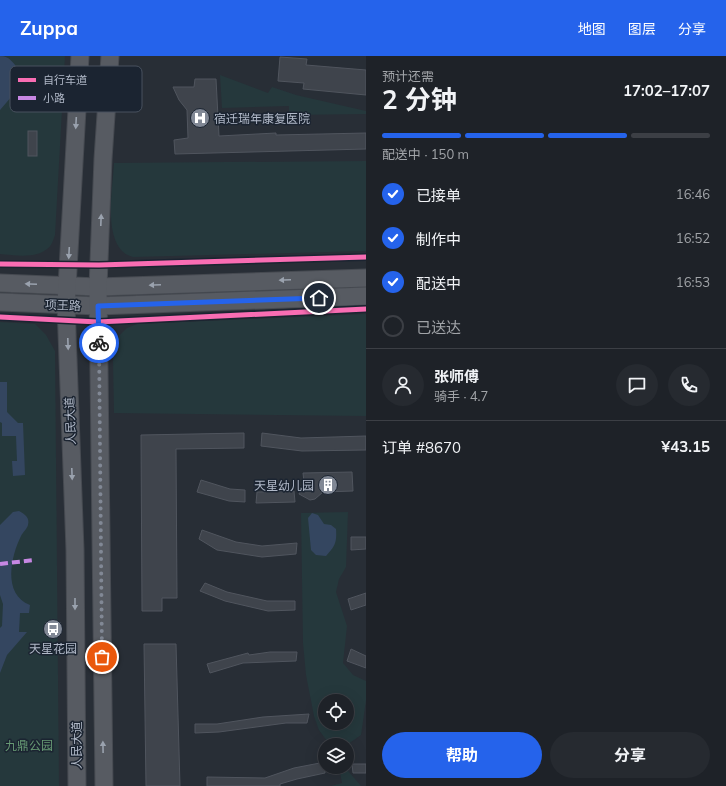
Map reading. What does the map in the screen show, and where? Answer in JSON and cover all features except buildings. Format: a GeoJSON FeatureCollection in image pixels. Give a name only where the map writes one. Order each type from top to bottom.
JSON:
{"type":"FeatureCollection","features":[{"type":"Feature","properties":{"kind":"main road","name":"人民大道"},"geometry":{"type":"LineString","coordinates":[[79,66],[80,56]]}},
{"type":"Feature","properties":{"kind":"main road"},"geometry":{"type":"LineString","coordinates":[[109,66],[110,56]]}},
{"type":"Feature","properties":{"kind":"main road","name":"人民大道"},"geometry":{"type":"LineString","coordinates":[[77,112],[66,305],[75,550],[77,786]]}},
{"type":"Feature","properties":{"kind":"main road"},"geometry":{"type":"LineString","coordinates":[[104,786],[98,287],[106,112]]}},
{"type":"Feature","properties":{"kind":"main road","name":"项王路"},"geometry":{"type":"LineString","coordinates":[[0,283],[98,287],[366,278]]}},
{"type":"Feature","properties":{"kind":"main road","name":"项王路"},"geometry":{"type":"LineString","coordinates":[[0,302],[98,306],[366,296]]}},
{"type":"Feature","properties":{"kind":"green space"},"geometry":{"type":"Polygon","coordinates":[[[0,56],[65,56],[64,66],[10,66],[10,112],[62,112],[55,235],[52,243],[49,248],[37,254],[0,254],[0,56]]]}},
{"type":"Feature","properties":{"kind":"green space"},"geometry":{"type":"Polygon","coordinates":[[[220,75],[268,93],[272,87],[296,95],[366,111],[366,114],[289,115],[289,106],[222,108],[220,75]]]}},
{"type":"Feature","properties":{"kind":"green space"},"geometry":{"type":"Polygon","coordinates":[[[366,161],[366,251],[133,257],[122,251],[116,243],[111,221],[111,196],[114,163],[366,161]]]}},
{"type":"Feature","properties":{"kind":"green space"},"geometry":{"type":"Polygon","coordinates":[[[366,314],[366,416],[114,413],[114,341],[127,328],[137,324],[366,314]]]}},
{"type":"Feature","properties":{"kind":"green space","name":"九鼎公园"},"geometry":{"type":"Polygon","coordinates":[[[0,322],[35,324],[46,335],[55,351],[59,786],[0,786],[0,322]]]}},
{"type":"Feature","properties":{"kind":"green space"},"geometry":{"type":"Polygon","coordinates":[[[348,512],[346,567],[339,579],[336,592],[347,626],[343,663],[353,675],[366,681],[366,700],[361,735],[354,740],[354,738],[325,738],[319,730],[354,730],[354,694],[318,694],[318,727],[314,716],[306,675],[303,643],[301,513],[348,512]]]}},
{"type":"Feature","properties":{"kind":"green space"},"geometry":{"type":"Polygon","coordinates":[[[340,774],[351,774],[361,786],[331,786],[342,783],[340,774]]]}},
{"type":"Feature","properties":{"kind":"water"},"geometry":{"type":"Polygon","coordinates":[[[0,56],[3,56],[13,62],[16,66],[10,66],[10,98],[0,110],[0,56]]]}},
{"type":"Feature","properties":{"kind":"water"},"geometry":{"type":"Polygon","coordinates":[[[0,382],[7,382],[7,412],[18,423],[23,423],[25,475],[13,476],[12,461],[17,461],[16,436],[2,436],[2,423],[0,422],[0,382]]]}},
{"type":"Feature","properties":{"kind":"water"},"geometry":{"type":"Polygon","coordinates":[[[19,511],[26,516],[28,523],[17,544],[11,574],[15,592],[21,600],[30,605],[29,613],[20,613],[19,632],[27,632],[7,655],[0,673],[0,628],[2,626],[3,604],[0,595],[0,525],[13,512],[19,511]]]}},
{"type":"Feature","properties":{"kind":"water"},"geometry":{"type":"Polygon","coordinates":[[[312,513],[318,515],[324,524],[331,525],[336,529],[335,544],[326,556],[316,555],[311,550],[308,518],[312,513]]]}},
{"type":"Feature","properties":{"kind":"marked path"},"geometry":{"type":"LineString","coordinates":[[0,564],[34,560]]}},
{"type":"Feature","properties":{"kind":"cycle path"},"geometry":{"type":"LineString","coordinates":[[0,264],[99,265],[366,257]]}},
{"type":"Feature","properties":{"kind":"cycle path"},"geometry":{"type":"LineString","coordinates":[[0,317],[98,322],[366,309]]}},
{"type":"Feature","properties":{"kind":"way so far"},"geometry":{"type":"LineString","coordinates":[[99,343],[102,657]]}},
{"type":"Feature","properties":{"kind":"place","name":"宿迁瑞年康复医院"},"geometry":{"type":"Point","coordinates":[200,118]}},
{"type":"Feature","properties":{"kind":"place","name":"天星幼儿园"},"geometry":{"type":"Point","coordinates":[328,485]}},
{"type":"Feature","properties":{"kind":"place","name":"天星花园"},"geometry":{"type":"Point","coordinates":[53,629]}},
{"type":"Feature","properties":{"kind":"route"},"geometry":{"type":"LineString","coordinates":[[99,343],[98,306],[319,298]]}}]}
